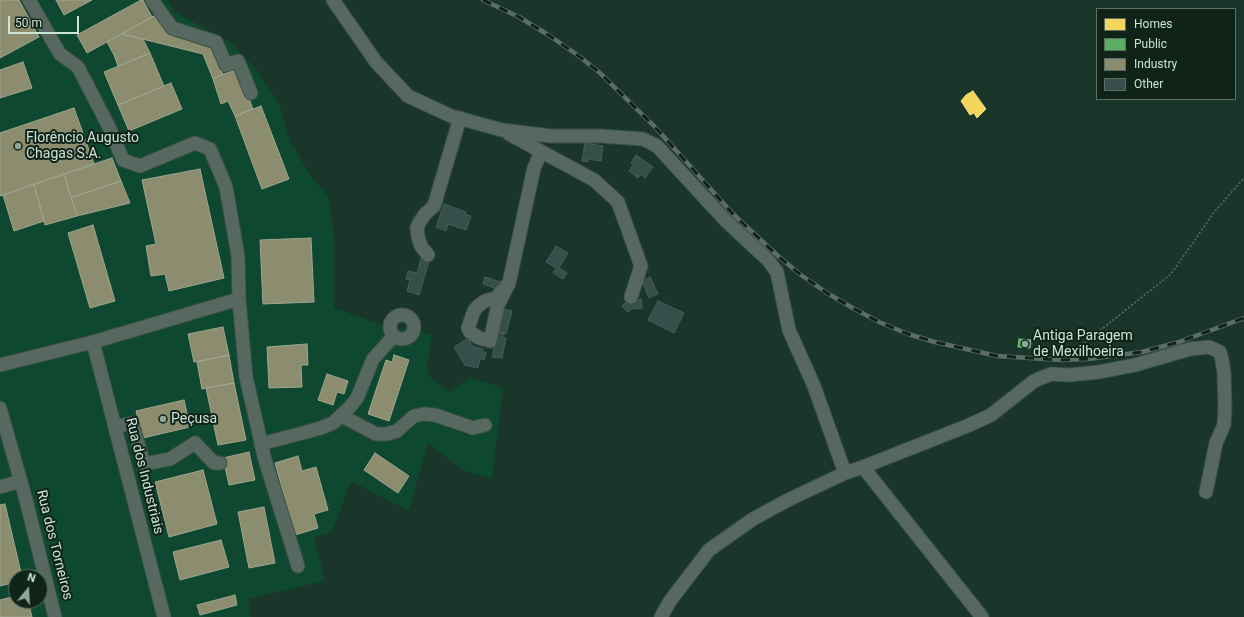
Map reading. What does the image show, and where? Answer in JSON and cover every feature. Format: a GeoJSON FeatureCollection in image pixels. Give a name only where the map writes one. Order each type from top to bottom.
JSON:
{"type":"FeatureCollection","features":[{"type":"Feature","properties":{"kind":"street"},"geometry":{"type":"LineString","coordinates":[[29,0],[60,54],[78,67],[109,127],[123,160],[140,166],[195,143],[210,149],[226,187],[238,256],[239,299],[246,377],[267,468],[298,566]]}},
{"type":"Feature","properties":{"kind":"street"},"geometry":{"type":"LineString","coordinates":[[152,0],[172,28],[216,42],[226,64],[238,61],[251,93]]}},
{"type":"Feature","properties":{"kind":"street"},"geometry":{"type":"LineString","coordinates":[[333,0],[376,62],[408,96],[451,116],[502,130],[551,136],[601,136],[643,139],[657,146],[726,221],[768,260],[777,272],[789,330],[814,386],[845,472]]}},
{"type":"Feature","properties":{"kind":"street"},"geometry":{"type":"LineString","coordinates":[[428,255],[421,246],[417,228],[425,214],[434,206],[460,118]]}},
{"type":"Feature","properties":{"kind":"street"},"geometry":{"type":"LineString","coordinates":[[502,130],[594,180],[618,202],[641,266],[631,296]]}},
{"type":"Feature","properties":{"kind":"street"},"geometry":{"type":"LineString","coordinates":[[509,284],[534,168],[541,152]]}},
{"type":"Feature","properties":{"kind":"street"},"geometry":{"type":"LineString","coordinates":[[0,366],[93,342],[239,299]]}},
{"type":"Feature","properties":{"kind":"street"},"geometry":{"type":"LineString","coordinates":[[261,444],[321,428],[333,423],[342,416],[356,398],[373,359],[394,336]]}},
{"type":"Feature","properties":{"kind":"street","name":"Rua dos Industriais"},"geometry":{"type":"LineString","coordinates":[[93,342],[164,617]]}},
{"type":"Feature","properties":{"kind":"street"},"geometry":{"type":"LineString","coordinates":[[661,617],[670,601],[709,550],[753,519],[845,472],[863,467],[991,415],[1034,381],[1051,374],[1069,375],[1099,372],[1135,365],[1190,349],[1209,347],[1220,352],[1222,360],[1225,407],[1224,425],[1216,443],[1206,492]]}},
{"type":"Feature","properties":{"kind":"street","name":"Rua dos Torneiros"},"geometry":{"type":"LineString","coordinates":[[0,408],[21,481],[56,617]]}},
{"type":"Feature","properties":{"kind":"street"},"geometry":{"type":"LineString","coordinates":[[342,416],[376,434],[387,434],[397,431],[414,416],[424,414],[435,415],[473,428],[485,425]]}},
{"type":"Feature","properties":{"kind":"street"},"geometry":{"type":"LineString","coordinates":[[115,427],[132,423],[144,464],[170,459],[196,443],[214,463],[220,463]]}},
{"type":"Feature","properties":{"kind":"street"},"geometry":{"type":"LineString","coordinates":[[863,467],[982,617]]}},
{"type":"Feature","properties":{"kind":"street","name":"Rua dos Torneiros"},"geometry":{"type":"LineString","coordinates":[[0,487],[21,481]]}},
{"type":"Feature","properties":{"kind":"path"},"geometry":{"type":"LineString","coordinates":[[1078,348],[1171,274],[1215,211],[1244,178]]}},
{"type":"Feature","properties":{"kind":"shaded area"},"geometry":{"type":"Polygon","coordinates":[[[0,0],[168,0],[175,12],[230,42],[257,70],[279,103],[290,142],[312,177],[328,196],[334,236],[334,308],[391,328],[414,329],[432,335],[427,367],[430,377],[450,391],[470,377],[503,388],[492,479],[463,470],[428,443],[409,511],[351,481],[332,532],[314,537],[325,581],[248,599],[251,617],[0,617],[0,0]]]}},
{"type":"Feature","properties":{"kind":"building: Homes"},"geometry":{"type":"Polygon","coordinates":[[[973,91],[986,109],[977,118],[974,113],[970,115],[961,101],[966,95],[973,91]]]}},
{"type":"Feature","properties":{"kind":"building: Public","name":"Antiga Paragem de Mexilhoeira"},"geometry":{"type":"Polygon","coordinates":[[[1019,339],[1031,340],[1030,348],[1018,347],[1019,339]]]}},
{"type":"Feature","properties":{"kind":"building: Industry"},"geometry":{"type":"Polygon","coordinates":[[[0,0],[19,0],[39,37],[0,58],[0,0]]]}},
{"type":"Feature","properties":{"kind":"building: Industry"},"geometry":{"type":"Polygon","coordinates":[[[56,0],[92,0],[64,15],[56,0]]]}},
{"type":"Feature","properties":{"kind":"building: Industry"},"geometry":{"type":"Polygon","coordinates":[[[143,0],[152,17],[87,53],[77,35],[143,0]]]}},
{"type":"Feature","properties":{"kind":"building: Industry"},"geometry":{"type":"Polygon","coordinates":[[[157,14],[167,34],[211,46],[223,74],[213,79],[203,54],[122,34],[157,14]]]}},
{"type":"Feature","properties":{"kind":"building: Industry"},"geometry":{"type":"Polygon","coordinates":[[[122,34],[143,39],[150,53],[118,66],[107,42],[122,34]]]}},
{"type":"Feature","properties":{"kind":"building: Industry"},"geometry":{"type":"Polygon","coordinates":[[[150,53],[164,86],[118,105],[104,72],[150,53]]]}},
{"type":"Feature","properties":{"kind":"building: Industry"},"geometry":{"type":"Polygon","coordinates":[[[23,62],[32,88],[0,98],[0,70],[23,62]]]}},
{"type":"Feature","properties":{"kind":"building: Industry"},"geometry":{"type":"Polygon","coordinates":[[[237,68],[253,109],[235,116],[228,101],[221,104],[213,79],[237,68]]]}},
{"type":"Feature","properties":{"kind":"building: Industry"},"geometry":{"type":"Polygon","coordinates":[[[171,83],[182,109],[129,131],[118,105],[171,83]]]}},
{"type":"Feature","properties":{"kind":"building: Industry"},"geometry":{"type":"Polygon","coordinates":[[[261,106],[289,179],[262,189],[235,116],[261,106]]]}},
{"type":"Feature","properties":{"kind":"building: Industry"},"geometry":{"type":"Polygon","coordinates":[[[74,108],[94,164],[0,196],[0,133],[74,108]]]}},
{"type":"Feature","properties":{"kind":"building: Industry"},"geometry":{"type":"Polygon","coordinates":[[[112,158],[121,181],[71,198],[64,174],[112,158]]]}},
{"type":"Feature","properties":{"kind":"building: Industry"},"geometry":{"type":"Polygon","coordinates":[[[200,169],[224,278],[169,291],[165,274],[151,276],[146,246],[156,244],[142,180],[200,169]]]}},
{"type":"Feature","properties":{"kind":"building: Industry"},"geometry":{"type":"Polygon","coordinates":[[[64,174],[77,216],[45,225],[34,184],[64,174]]]}},
{"type":"Feature","properties":{"kind":"building: Industry"},"geometry":{"type":"Polygon","coordinates":[[[121,181],[130,203],[77,216],[71,198],[121,181]]]}},
{"type":"Feature","properties":{"kind":"building: Industry"},"geometry":{"type":"Polygon","coordinates":[[[34,184],[44,221],[14,231],[3,195],[34,184]]]}},
{"type":"Feature","properties":{"kind":"building: Industry"},"geometry":{"type":"Polygon","coordinates":[[[93,225],[115,301],[90,308],[68,233],[93,225]]]}},
{"type":"Feature","properties":{"kind":"building: Industry"},"geometry":{"type":"Polygon","coordinates":[[[311,238],[314,302],[263,304],[260,240],[311,238]]]}},
{"type":"Feature","properties":{"kind":"building: Industry"},"geometry":{"type":"Polygon","coordinates":[[[223,327],[229,355],[194,362],[188,334],[223,327]]]}},
{"type":"Feature","properties":{"kind":"building: Industry"},"geometry":{"type":"Polygon","coordinates":[[[307,344],[308,365],[301,365],[302,387],[269,388],[267,347],[307,344]]]}},
{"type":"Feature","properties":{"kind":"building: Industry"},"geometry":{"type":"Polygon","coordinates":[[[229,355],[234,383],[202,389],[197,362],[229,355]]]}},
{"type":"Feature","properties":{"kind":"building: Industry"},"geometry":{"type":"Polygon","coordinates":[[[394,355],[409,360],[389,421],[368,414],[386,360],[392,362],[394,355]]]}},
{"type":"Feature","properties":{"kind":"building: Industry"},"geometry":{"type":"Polygon","coordinates":[[[327,374],[348,381],[344,394],[337,392],[333,405],[318,400],[327,374]]]}},
{"type":"Feature","properties":{"kind":"building: Industry"},"geometry":{"type":"Polygon","coordinates":[[[234,383],[246,440],[218,445],[206,388],[234,383]]]}},
{"type":"Feature","properties":{"kind":"building: Industry","name":"Peçusa"},"geometry":{"type":"Polygon","coordinates":[[[184,400],[190,427],[143,438],[136,411],[184,400]]]}},
{"type":"Feature","properties":{"kind":"building: Industry"},"geometry":{"type":"Polygon","coordinates":[[[249,452],[255,480],[229,485],[223,458],[249,452]]]}},
{"type":"Feature","properties":{"kind":"building: Industry"},"geometry":{"type":"Polygon","coordinates":[[[375,453],[409,476],[398,493],[364,470],[375,453]]]}},
{"type":"Feature","properties":{"kind":"building: Industry"},"geometry":{"type":"Polygon","coordinates":[[[298,456],[302,471],[316,467],[328,510],[314,514],[318,528],[295,535],[275,463],[298,456]]]}},
{"type":"Feature","properties":{"kind":"building: Industry"},"geometry":{"type":"Polygon","coordinates":[[[203,470],[217,524],[169,537],[155,482],[203,470]]]}},
{"type":"Feature","properties":{"kind":"building: Industry"},"geometry":{"type":"Polygon","coordinates":[[[5,504],[20,569],[8,569],[8,584],[0,586],[0,505],[5,504]]]}},
{"type":"Feature","properties":{"kind":"building: Industry"},"geometry":{"type":"Polygon","coordinates":[[[264,507],[275,563],[249,568],[238,512],[264,507]]]}},
{"type":"Feature","properties":{"kind":"building: Industry"},"geometry":{"type":"Polygon","coordinates":[[[221,540],[229,567],[180,580],[173,552],[221,540]]]}},
{"type":"Feature","properties":{"kind":"building: Industry"},"geometry":{"type":"Polygon","coordinates":[[[235,595],[237,605],[200,615],[197,605],[235,595]]]}},
{"type":"Feature","properties":{"kind":"building: Industry"},"geometry":{"type":"Polygon","coordinates":[[[8,598],[8,609],[30,609],[32,617],[0,617],[0,600],[8,598]]]}},
{"type":"Feature","properties":{"kind":"building: Other"},"geometry":{"type":"Polygon","coordinates":[[[585,143],[603,146],[601,161],[588,159],[588,162],[582,161],[585,143]]]}},
{"type":"Feature","properties":{"kind":"building: Other"},"geometry":{"type":"Polygon","coordinates":[[[636,155],[653,167],[645,178],[641,174],[638,178],[629,171],[633,164],[631,163],[636,155]]]}},
{"type":"Feature","properties":{"kind":"building: Other"},"geometry":{"type":"Polygon","coordinates":[[[444,204],[466,212],[465,214],[471,216],[466,230],[448,224],[446,231],[436,227],[444,204]]]}},
{"type":"Feature","properties":{"kind":"building: Other"},"geometry":{"type":"Polygon","coordinates":[[[556,246],[568,253],[559,268],[567,273],[563,279],[553,273],[556,268],[546,262],[556,246]]]}},
{"type":"Feature","properties":{"kind":"building: Other"},"geometry":{"type":"Polygon","coordinates":[[[421,259],[429,261],[419,295],[407,291],[410,280],[406,279],[408,271],[417,273],[421,259]]]}},
{"type":"Feature","properties":{"kind":"building: Other"},"geometry":{"type":"Polygon","coordinates":[[[485,277],[501,282],[499,290],[483,284],[485,277]]]}},
{"type":"Feature","properties":{"kind":"building: Other"},"geometry":{"type":"Polygon","coordinates":[[[650,277],[658,294],[649,298],[642,281],[650,277]]]}},
{"type":"Feature","properties":{"kind":"building: Other"},"geometry":{"type":"Polygon","coordinates":[[[641,299],[642,308],[632,309],[627,312],[622,306],[626,302],[641,299]]]}},
{"type":"Feature","properties":{"kind":"building: Other"},"geometry":{"type":"Polygon","coordinates":[[[658,301],[684,313],[674,333],[648,320],[658,301]]]}},
{"type":"Feature","properties":{"kind":"building: Other"},"geometry":{"type":"Polygon","coordinates":[[[501,308],[512,311],[506,334],[494,331],[501,308]]]}},
{"type":"Feature","properties":{"kind":"building: Other"},"geometry":{"type":"Polygon","coordinates":[[[494,331],[504,333],[502,337],[506,338],[502,358],[492,357],[495,344],[494,331]]]}},
{"type":"Feature","properties":{"kind":"building: Other"},"geometry":{"type":"Polygon","coordinates":[[[467,339],[471,341],[470,343],[474,347],[483,349],[482,352],[486,352],[484,360],[480,358],[478,368],[465,365],[454,347],[467,339]]]}},
{"type":"Feature","properties":{"kind":"railway"},"geometry":{"type":"LineString","coordinates":[[483,0],[519,17],[550,36],[599,72],[655,127],[733,214],[778,256],[801,275],[827,293],[879,322],[908,334],[935,342],[997,356],[1062,360],[1088,359],[1142,352],[1179,342],[1244,318]]}},
{"type":"Feature","properties":{"kind":"place","name":"Florêncio Augusto Chagas S.A."},"geometry":{"type":"Point","coordinates":[18,146]}},
{"type":"Feature","properties":{"kind":"place","name":"Antiga Paragem de Mexilhoeira"},"geometry":{"type":"Point","coordinates":[1025,344]}},
{"type":"Feature","properties":{"kind":"place","name":"Peçusa"},"geometry":{"type":"Point","coordinates":[163,419]}}]}
